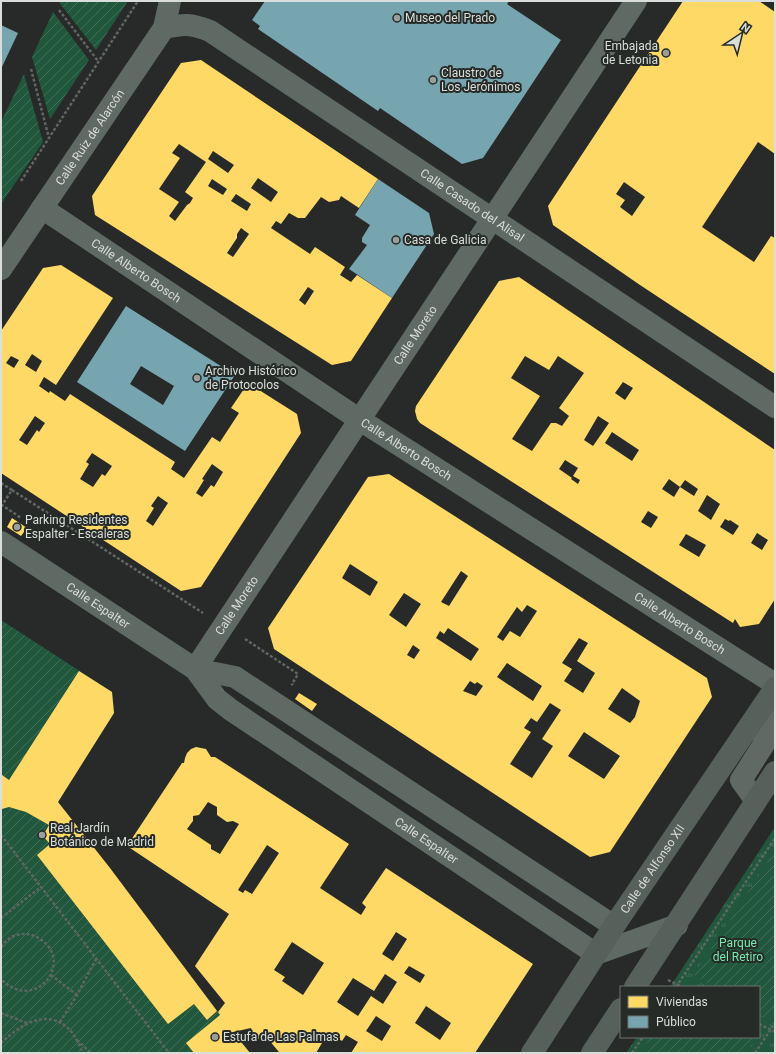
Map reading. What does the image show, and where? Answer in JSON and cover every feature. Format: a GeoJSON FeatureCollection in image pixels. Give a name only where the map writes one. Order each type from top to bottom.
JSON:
{"type":"FeatureCollection","features":[{"type":"Feature","properties":{"kind":"main road","name":"Calle de Alfonso XII"},"geometry":{"type":"LineString","coordinates":[[532,1053],[614,926],[775,688]]}},
{"type":"Feature","properties":{"kind":"main road"},"geometry":{"type":"LineString","coordinates":[[636,986],[775,772]]}},
{"type":"Feature","properties":{"kind":"main road"},"geometry":{"type":"LineString","coordinates":[[592,1053],[620,1011]]}},
{"type":"Feature","properties":{"kind":"street","name":"Calle Ruiz de Alarcón"},"geometry":{"type":"LineString","coordinates":[[1,269],[164,28],[170,1]]}},
{"type":"Feature","properties":{"kind":"street","name":"Calle Moreto"},"geometry":{"type":"LineString","coordinates":[[195,669],[636,1]]}},
{"type":"Feature","properties":{"kind":"street","name":"Calle Casado del Alisal"},"geometry":{"type":"LineString","coordinates":[[164,28],[182,24],[195,25],[210,31],[775,407]]}},
{"type":"Feature","properties":{"kind":"street","name":"Calle Alberto Bosch"},"geometry":{"type":"LineString","coordinates":[[42,208],[360,420],[775,684]]}},
{"type":"Feature","properties":{"kind":"street","name":"Calle Espalter"},"geometry":{"type":"LineString","coordinates":[[1,542],[195,669],[217,699],[231,710],[596,954]]}},
{"type":"Feature","properties":{"kind":"street","name":"Calle Espalter"},"geometry":{"type":"LineString","coordinates":[[195,669],[235,677],[614,926]]}},
{"type":"Feature","properties":{"kind":"street"},"geometry":{"type":"LineString","coordinates":[[756,801],[741,780],[764,744],[763,736],[775,691]]}},
{"type":"Feature","properties":{"kind":"street"},"geometry":{"type":"LineString","coordinates":[[596,954],[677,924]]}},
{"type":"Feature","properties":{"kind":"path"},"geometry":{"type":"LineString","coordinates":[[21,180],[138,1]]}},
{"type":"Feature","properties":{"kind":"path"},"geometry":{"type":"LineString","coordinates":[[59,10],[98,61]]}},
{"type":"Feature","properties":{"kind":"path"},"geometry":{"type":"LineString","coordinates":[[31,69],[49,138]]}},
{"type":"Feature","properties":{"kind":"path"},"geometry":{"type":"LineString","coordinates":[[1,483],[298,674],[292,684],[295,686]]}},
{"type":"Feature","properties":{"kind":"path"},"geometry":{"type":"LineString","coordinates":[[12,490],[2,506],[21,518]]}},
{"type":"Feature","properties":{"kind":"path"},"geometry":{"type":"LineString","coordinates":[[1,835],[169,1053]]}},
{"type":"Feature","properties":{"kind":"path"},"geometry":{"type":"LineString","coordinates":[[666,979],[677,986],[775,838]]}},
{"type":"Feature","properties":{"kind":"path"},"geometry":{"type":"LineString","coordinates":[[1,918],[41,887]]}},
{"type":"Feature","properties":{"kind":"path"},"geometry":{"type":"LineString","coordinates":[[1,947],[11,937],[20,934],[30,934],[39,938],[47,945],[52,954],[54,964],[51,975],[44,984],[36,989],[25,992],[15,990],[1,979]]}},
{"type":"Feature","properties":{"kind":"path"},"geometry":{"type":"LineString","coordinates":[[60,1022],[77,995],[96,959]]}},
{"type":"Feature","properties":{"kind":"path"},"geometry":{"type":"LineString","coordinates":[[51,975],[77,995]]}},
{"type":"Feature","properties":{"kind":"path"},"geometry":{"type":"LineString","coordinates":[[1,1013],[27,1023]]}},
{"type":"Feature","properties":{"kind":"path"},"geometry":{"type":"LineString","coordinates":[[1,1043],[13,1032],[27,1023],[50,1020],[60,1022],[70,1029],[83,1053]]}},
{"type":"Feature","properties":{"kind":"path"},"geometry":{"type":"LineString","coordinates":[[755,1053],[775,1023]]}},
{"type":"Feature","properties":{"kind":"path"},"geometry":{"type":"LineString","coordinates":[[760,1025],[775,1032]]}},
{"type":"Feature","properties":{"kind":"path"},"geometry":{"type":"LineString","coordinates":[[76,1038],[91,1053]]}},
{"type":"Feature","properties":{"kind":"path"},"geometry":{"type":"LineString","coordinates":[[632,1053],[642,1038]]}},
{"type":"Feature","properties":{"kind":"green space"},"geometry":{"type":"Polygon","coordinates":[[[58,1],[128,1],[96,50],[58,1]]]}},
{"type":"Feature","properties":{"kind":"green space"},"geometry":{"type":"Polygon","coordinates":[[[53,12],[89,60],[50,119],[32,57],[53,12]]]}},
{"type":"Feature","properties":{"kind":"green space"},"geometry":{"type":"Polygon","coordinates":[[[24,74],[43,142],[1,204],[1,122],[24,74]]]}},
{"type":"Feature","properties":{"kind":"green space","name":"Real Jardín Botánico de Madrid"},"geometry":{"type":"Polygon","coordinates":[[[1,620],[112,692],[114,713],[58,802],[250,1053],[1,1053],[1,620]]]}},
{"type":"Feature","properties":{"kind":"green space","name":"Parque del Retiro"},"geometry":{"type":"Polygon","coordinates":[[[775,827],[775,1053],[626,1053],[636,1038],[760,1038],[760,986],[671,986],[775,827]]]}},
{"type":"Feature","properties":{"kind":"green space"},"geometry":{"type":"Polygon","coordinates":[[[775,851],[775,1009],[768,1020],[760,1015],[760,986],[712,986],[694,975],[775,851]]]}},
{"type":"Feature","properties":{"kind":"green space"},"geometry":{"type":"Polygon","coordinates":[[[650,1038],[756,1038],[746,1053],[640,1053],[650,1038]]]}},
{"type":"Feature","properties":{"kind":"building: Viviendas"},"geometry":{"type":"Polygon","coordinates":[[[683,1],[759,1],[775,12],[775,154],[758,142],[702,227],[754,262],[771,236],[775,238],[775,374],[640,285],[553,225],[548,206],[683,1]],[[624,182],[616,194],[625,200],[620,207],[632,216],[645,197],[624,182]]]}},
{"type":"Feature","properties":{"kind":"building: Viviendas"},"geometry":{"type":"Polygon","coordinates":[[[201,60],[378,179],[359,208],[341,196],[339,200],[329,202],[321,197],[305,218],[298,218],[289,213],[281,224],[276,221],[271,228],[310,254],[315,247],[345,267],[340,275],[351,282],[357,275],[392,298],[351,361],[332,365],[95,215],[92,196],[181,63],[201,60]],[[179,144],[172,153],[180,158],[159,189],[179,202],[169,216],[175,221],[193,198],[185,192],[206,162],[179,144]],[[213,151],[208,159],[228,173],[234,165],[213,151]],[[258,178],[251,188],[271,202],[278,192],[258,178]],[[212,179],[208,186],[223,195],[227,189],[212,179]],[[236,194],[231,201],[247,211],[251,204],[236,194]],[[241,228],[237,234],[237,238],[227,253],[233,257],[249,234],[241,228]],[[308,287],[299,300],[305,305],[314,291],[308,287]]]}},
{"type":"Feature","properties":{"kind":"building: Viviendas"},"geometry":{"type":"Polygon","coordinates":[[[61,265],[113,298],[56,385],[44,377],[39,386],[65,401],[70,394],[175,462],[171,469],[184,478],[212,437],[220,442],[239,413],[231,408],[248,383],[297,414],[301,433],[201,587],[181,591],[1,473],[1,331],[43,268],[61,265]],[[32,354],[25,365],[36,372],[42,361],[32,354]],[[11,356],[6,363],[14,368],[19,360],[11,356]],[[35,416],[19,440],[27,445],[37,430],[39,432],[45,423],[35,416]],[[92,453],[86,462],[89,464],[80,479],[93,487],[102,474],[105,476],[112,466],[92,453]],[[212,464],[202,479],[204,480],[196,493],[202,497],[211,485],[214,487],[223,472],[212,464]],[[158,496],[151,506],[154,508],[146,521],[153,526],[168,503],[158,496]]]}},
{"type":"Feature","properties":{"kind":"building: Viviendas"},"geometry":{"type":"Polygon","coordinates":[[[519,277],[775,450],[775,599],[759,624],[740,627],[735,619],[733,623],[420,423],[417,419],[415,411],[416,406],[499,281],[519,277]],[[525,356],[511,378],[540,396],[512,439],[532,451],[551,423],[556,423],[562,426],[569,416],[559,408],[584,373],[558,356],[549,370],[525,356]],[[623,382],[615,393],[625,400],[633,388],[623,382]],[[598,416],[584,440],[593,446],[609,423],[598,416]],[[612,432],[605,443],[632,461],[639,450],[612,432]],[[565,460],[559,469],[572,478],[571,479],[578,484],[580,480],[573,476],[578,468],[565,460]],[[669,479],[662,489],[674,497],[680,487],[669,479]],[[685,480],[680,487],[694,496],[698,489],[685,480]],[[707,495],[698,511],[711,520],[720,504],[707,495]],[[648,511],[641,522],[651,528],[658,517],[648,511]],[[725,519],[720,527],[733,535],[739,526],[730,520],[725,519]],[[757,533],[751,543],[762,550],[768,540],[757,533]],[[686,534],[679,545],[699,557],[706,545],[686,534]]]}},
{"type":"Feature","properties":{"kind":"building: Viviendas"},"geometry":{"type":"Polygon","coordinates":[[[389,474],[707,678],[712,697],[610,852],[590,857],[274,649],[268,628],[368,477],[389,474]],[[350,564],[342,578],[370,596],[378,582],[350,564]],[[461,571],[441,602],[449,606],[468,576],[461,571]],[[404,593],[389,615],[406,627],[421,604],[404,593]],[[527,605],[522,612],[517,607],[497,637],[503,641],[510,631],[520,637],[537,611],[527,605]],[[448,628],[444,634],[440,631],[436,638],[471,661],[479,649],[448,628]],[[579,638],[562,663],[572,669],[564,681],[583,693],[595,673],[577,661],[588,643],[579,638]],[[413,645],[407,655],[414,659],[420,650],[413,645]],[[507,663],[497,677],[533,701],[542,686],[507,663]],[[470,681],[463,691],[476,696],[483,686],[477,682],[475,684],[470,681]],[[622,688],[608,709],[630,723],[635,717],[640,701],[622,688]],[[550,703],[537,722],[531,718],[524,728],[531,732],[510,764],[532,778],[553,746],[542,739],[561,710],[550,703]],[[584,732],[568,756],[604,779],[620,756],[584,732]]]}},
{"type":"Feature","properties":{"kind":"building: Viviendas","name":"Parking Residentes Espalter - Escaleras"},"geometry":{"type":"Polygon","coordinates":[[[12,518],[27,528],[21,536],[7,527],[12,518]]]}},
{"type":"Feature","properties":{"kind":"building: Viviendas"},"geometry":{"type":"Polygon","coordinates":[[[79,671],[112,692],[114,713],[58,802],[110,868],[217,1011],[207,1020],[194,1004],[168,1024],[37,855],[50,844],[43,836],[49,825],[26,812],[9,807],[2,809],[2,775],[9,780],[79,671]]]}},
{"type":"Feature","properties":{"kind":"building: Viviendas"},"geometry":{"type":"Polygon","coordinates":[[[299,693],[317,704],[312,711],[295,699],[299,693]]]}},
{"type":"Feature","properties":{"kind":"building: Viviendas"},"geometry":{"type":"Polygon","coordinates":[[[196,747],[206,749],[211,757],[215,757],[349,844],[320,888],[361,915],[366,907],[362,903],[386,868],[533,964],[475,1053],[351,1053],[358,1042],[346,1035],[342,1041],[328,1033],[316,1053],[278,1053],[279,1052],[268,1039],[264,1041],[256,1038],[252,1033],[251,1028],[233,1032],[250,1053],[194,1053],[186,1043],[220,1015],[218,1012],[225,1003],[195,966],[229,914],[127,846],[182,763],[184,763],[187,753],[196,747]],[[208,802],[199,815],[193,816],[193,821],[187,829],[211,845],[211,849],[220,854],[239,824],[233,821],[227,822],[217,815],[217,807],[208,802]],[[267,845],[238,890],[243,893],[245,890],[252,894],[279,853],[267,845]],[[396,932],[382,954],[393,961],[407,939],[396,932]],[[292,942],[274,970],[285,977],[282,981],[303,995],[324,963],[292,942]],[[409,966],[404,973],[420,983],[425,975],[409,966]],[[385,974],[374,991],[353,978],[337,1002],[358,1016],[371,996],[383,1004],[397,982],[385,974]],[[426,1006],[415,1023],[440,1040],[451,1023],[426,1006]],[[376,1016],[366,1031],[382,1041],[391,1026],[376,1016]]]}},
{"type":"Feature","properties":{"kind":"building: Público","name":"Claustro de Los Jerónimos"},"geometry":{"type":"Polygon","coordinates":[[[265,1],[509,1],[507,4],[561,40],[483,158],[462,164],[380,108],[378,111],[258,29],[260,26],[252,20],[265,1]]]}},
{"type":"Feature","properties":{"kind":"building: Público"},"geometry":{"type":"Polygon","coordinates":[[[1,25],[18,33],[1,69],[1,25]]]}},
{"type":"Feature","properties":{"kind":"building: Público","name":"Casa de Galicia"},"geometry":{"type":"Polygon","coordinates":[[[378,179],[429,213],[434,234],[392,298],[349,269],[367,245],[362,242],[362,238],[370,225],[355,215],[378,179]]]}},
{"type":"Feature","properties":{"kind":"building: Público","name":"Archivo Histórico de Protocolos"},"geometry":{"type":"Polygon","coordinates":[[[126,306],[235,375],[185,451],[77,382],[126,306]],[[141,366],[130,384],[163,405],[174,386],[141,366]]]}},
{"type":"Feature","properties":{"kind":"place","name":"Museo del Prado"},"geometry":{"type":"Point","coordinates":[397,18]}},
{"type":"Feature","properties":{"kind":"place","name":"Embajada de Letonia"},"geometry":{"type":"Point","coordinates":[666,53]}},
{"type":"Feature","properties":{"kind":"place","name":"Claustro de Los Jerónimos"},"geometry":{"type":"Point","coordinates":[433,80]}},
{"type":"Feature","properties":{"kind":"place","name":"Casa de Galicia"},"geometry":{"type":"Point","coordinates":[396,240]}},
{"type":"Feature","properties":{"kind":"place","name":"Archivo Histórico de Protocolos"},"geometry":{"type":"Point","coordinates":[197,378]}},
{"type":"Feature","properties":{"kind":"place","name":"Parking Residentes Espalter - Escaleras"},"geometry":{"type":"Point","coordinates":[17,527]}},
{"type":"Feature","properties":{"kind":"place","name":"Real Jardín Botánico de Madrid"},"geometry":{"type":"Point","coordinates":[42,835]}},
{"type":"Feature","properties":{"kind":"place","name":"Estufa de Las Palmas"},"geometry":{"type":"Point","coordinates":[215,1037]}}]}
